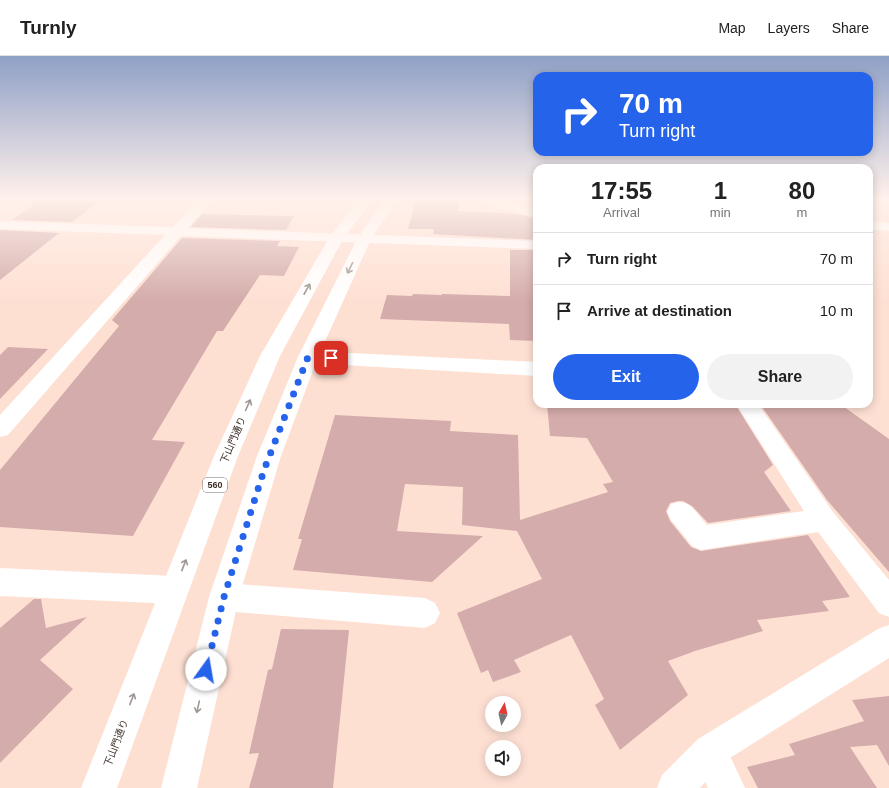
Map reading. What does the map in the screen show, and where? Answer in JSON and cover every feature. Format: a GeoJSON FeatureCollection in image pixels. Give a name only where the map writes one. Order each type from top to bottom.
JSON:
{"type":"FeatureCollection","features":[{"type":"Feature","properties":{"kind":"street"},"geometry":{"type":"LineString","coordinates":[[0,429],[174,233]]}},
{"type":"Feature","properties":{"kind":"street"},"geometry":{"type":"LineString","coordinates":[[206,233],[533,245]]}},
{"type":"Feature","properties":{"kind":"street","name":"下山門通り"},"geometry":{"type":"LineString","coordinates":[[99,788],[226,456],[270,356],[340,233]]}},
{"type":"Feature","properties":{"kind":"street"},"geometry":{"type":"LineString","coordinates":[[179,788],[224,597],[269,456],[308,357],[368,233]]}},
{"type":"Feature","properties":{"kind":"street"},"geometry":{"type":"LineString","coordinates":[[308,357],[533,369]]}},
{"type":"Feature","properties":{"kind":"street"},"geometry":{"type":"LineString","coordinates":[[750,408],[824,520],[889,603]]}},
{"type":"Feature","properties":{"kind":"street"},"geometry":{"type":"LineString","coordinates":[[680,512],[701,538],[824,520]]}},
{"type":"Feature","properties":{"kind":"street"},"geometry":{"type":"LineString","coordinates":[[0,582],[174,590]]}},
{"type":"Feature","properties":{"kind":"street"},"geometry":{"type":"LineString","coordinates":[[224,597],[425,613]]}},
{"type":"Feature","properties":{"kind":"street"},"geometry":{"type":"LineString","coordinates":[[675,788],[710,751],[889,640]]}},
{"type":"Feature","properties":{"kind":"street"},"geometry":{"type":"LineString","coordinates":[[710,751],[727,788]]}},
{"type":"Feature","properties":{"kind":"building"},"geometry":{"type":"Polygon","coordinates":[[[0,233],[59,233],[0,280],[0,233]]]}},
{"type":"Feature","properties":{"kind":"building"},"geometry":{"type":"Polygon","coordinates":[[[533,233],[533,240],[433,234],[533,233]]]}},
{"type":"Feature","properties":{"kind":"building"},"geometry":{"type":"Polygon","coordinates":[[[182,238],[280,241],[277,246],[299,247],[284,276],[260,275],[223,331],[217,331],[152,440],[185,442],[133,536],[0,527],[0,470],[119,326],[112,320],[182,238]]]}},
{"type":"Feature","properties":{"kind":"building"},"geometry":{"type":"Polygon","coordinates":[[[510,250],[533,250],[533,341],[510,340],[509,324],[380,319],[387,295],[412,296],[413,294],[442,294],[510,296],[510,250]]]}},
{"type":"Feature","properties":{"kind":"building"},"geometry":{"type":"Polygon","coordinates":[[[8,347],[48,349],[0,399],[0,355],[8,347]]]}},
{"type":"Feature","properties":{"kind":"building"},"geometry":{"type":"Polygon","coordinates":[[[547,408],[737,408],[773,465],[764,472],[791,511],[708,523],[692,506],[683,501],[678,501],[670,503],[666,511],[670,521],[691,547],[701,551],[808,535],[850,597],[822,601],[829,611],[757,620],[763,631],[695,651],[668,661],[688,695],[620,750],[595,705],[604,699],[571,635],[514,660],[521,672],[493,682],[488,670],[481,673],[457,613],[542,579],[517,531],[462,525],[463,487],[405,484],[397,531],[483,536],[432,582],[293,570],[302,539],[298,539],[335,415],[451,421],[450,431],[518,435],[520,520],[608,492],[603,484],[613,482],[587,438],[550,436],[547,408]]]}},
{"type":"Feature","properties":{"kind":"building"},"geometry":{"type":"Polygon","coordinates":[[[763,408],[846,408],[889,439],[889,572],[827,500],[763,408]]]}},
{"type":"Feature","properties":{"kind":"building"},"geometry":{"type":"Polygon","coordinates":[[[34,599],[41,599],[46,628],[87,617],[40,660],[73,689],[0,763],[0,628],[34,599]]]}},
{"type":"Feature","properties":{"kind":"building"},"geometry":{"type":"Polygon","coordinates":[[[281,629],[349,630],[333,788],[249,788],[259,753],[249,754],[268,670],[272,669],[281,629]]]}},
{"type":"Feature","properties":{"kind":"building"},"geometry":{"type":"Polygon","coordinates":[[[889,696],[889,766],[877,745],[850,747],[877,788],[758,788],[747,767],[795,755],[789,744],[864,721],[852,700],[889,696]]]}},
{"type":"Feature","properties":{"kind":"route"},"geometry":{"type":"LineString","coordinates":[[206,670],[224,597],[264,470],[308,357],[331,358]]}}]}
